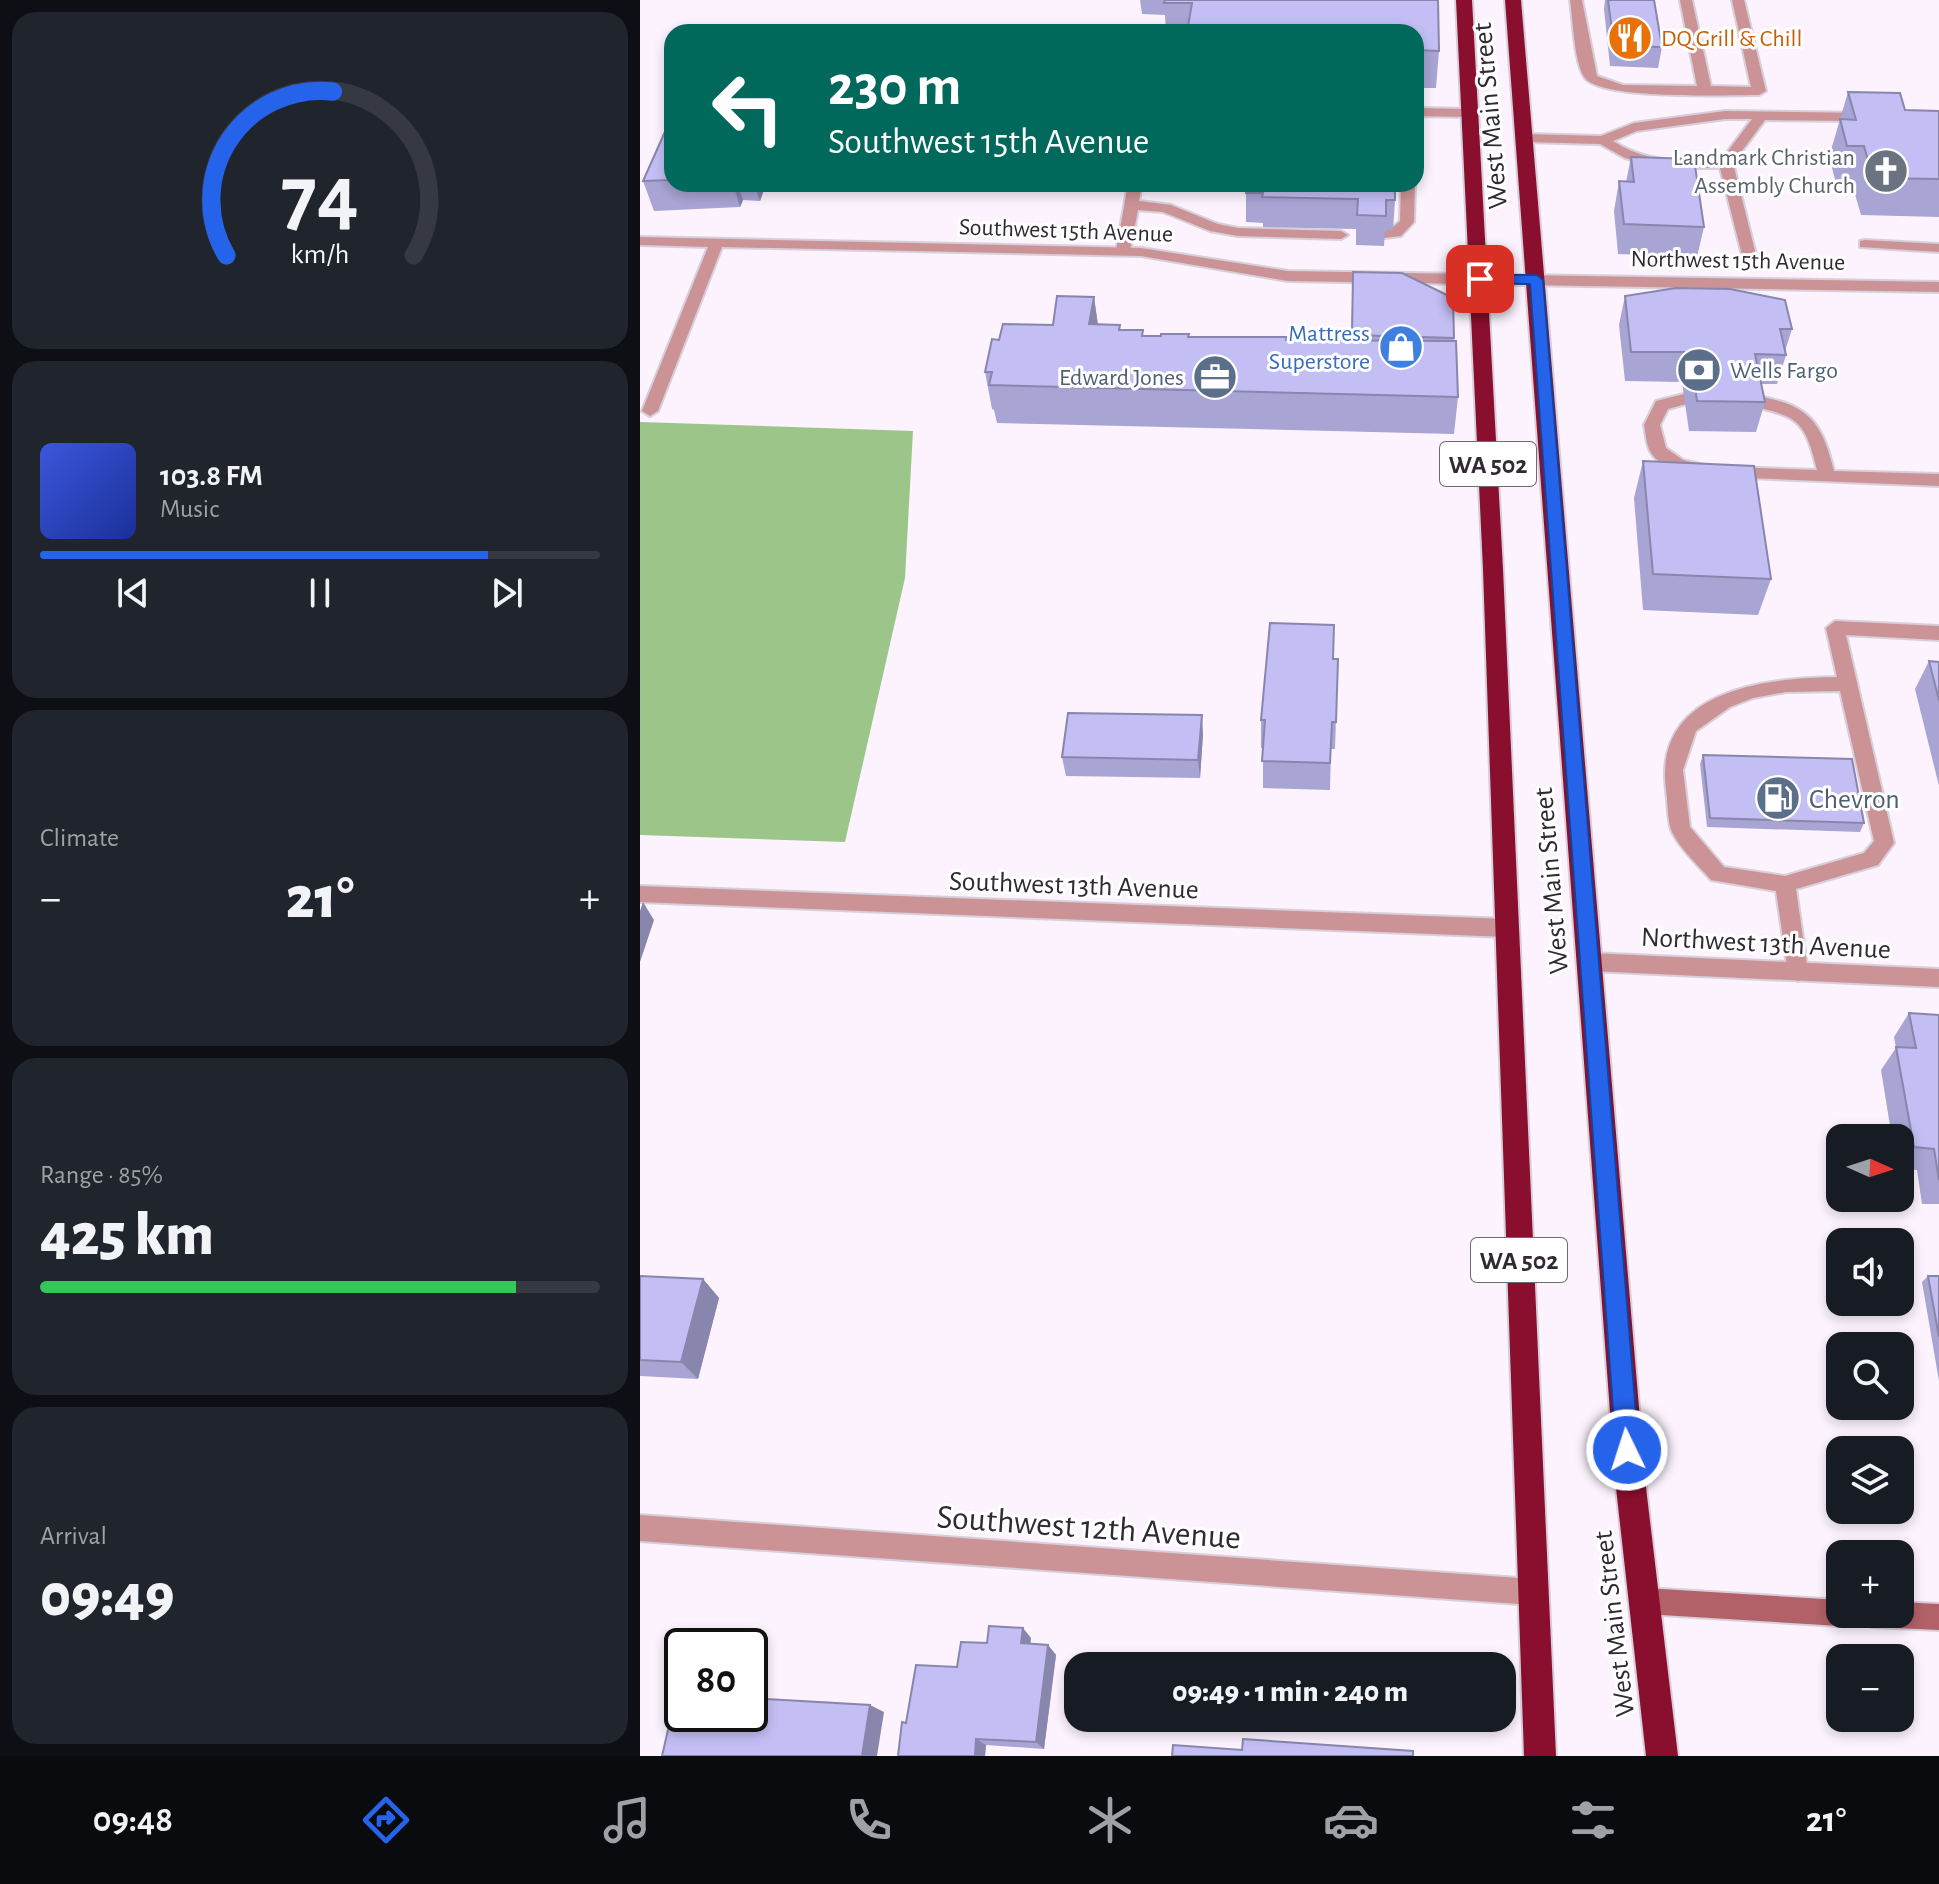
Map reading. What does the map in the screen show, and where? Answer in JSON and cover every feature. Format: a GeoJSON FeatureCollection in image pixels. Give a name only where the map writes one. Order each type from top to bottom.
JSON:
{"type":"FeatureCollection","features":[{"type":"Feature","properties":{"kind":"highway","name":"West Main Street"},"geometry":{"type":"LineString","coordinates":[[1464,0],[1480,279],[1540,1756]]}},
{"type":"Feature","properties":{"kind":"highway","name":"West Main Street"},"geometry":{"type":"LineString","coordinates":[[1513,0],[1630,1479],[1662,1756]]}},
{"type":"Feature","properties":{"kind":"street"},"geometry":{"type":"LineString","coordinates":[[1576,0],[1587,71],[1592,79],[1622,89],[1759,91],[1738,0]]}},
{"type":"Feature","properties":{"kind":"street"},"geometry":{"type":"LineString","coordinates":[[1686,0],[1705,91]]}},
{"type":"Feature","properties":{"kind":"street"},"geometry":{"type":"LineString","coordinates":[[1424,112],[1469,113]]}},
{"type":"Feature","properties":{"kind":"street"},"geometry":{"type":"LineString","coordinates":[[1525,138],[1603,140],[1634,127],[1676,119],[1762,115],[1876,117]]}},
{"type":"Feature","properties":{"kind":"street"},"geometry":{"type":"LineString","coordinates":[[1603,140],[1617,151],[1663,164],[1703,167],[1726,163],[1762,115]]}},
{"type":"Feature","properties":{"kind":"street"},"geometry":{"type":"LineString","coordinates":[[1726,163],[1749,255]]}},
{"type":"Feature","properties":{"kind":"street"},"geometry":{"type":"LineString","coordinates":[[1123,251],[1134,192]]}},
{"type":"Feature","properties":{"kind":"street"},"geometry":{"type":"LineString","coordinates":[[1372,237],[1396,233],[1407,222],[1408,192]]}},
{"type":"Feature","properties":{"kind":"street"},"geometry":{"type":"LineString","coordinates":[[1132,205],[1166,208],[1215,228],[1238,232],[1341,235]]}},
{"type":"Feature","properties":{"kind":"street","name":"Southwest 15th Avenue"},"geometry":{"type":"LineString","coordinates":[[640,241],[1123,251],[1178,256],[1288,276],[1537,280]]}},
{"type":"Feature","properties":{"kind":"street"},"geometry":{"type":"LineString","coordinates":[[650,411],[716,244]]}},
{"type":"Feature","properties":{"kind":"street"},"geometry":{"type":"LineString","coordinates":[[1865,244],[1939,248]]}},
{"type":"Feature","properties":{"kind":"street","name":"Northwest 15th Avenue"},"geometry":{"type":"LineString","coordinates":[[1537,280],[1939,287]]}},
{"type":"Feature","properties":{"kind":"street"},"geometry":{"type":"LineString","coordinates":[[1684,399],[1662,405],[1652,425],[1658,451],[1678,465],[1734,473],[1939,480]]}},
{"type":"Feature","properties":{"kind":"street"},"geometry":{"type":"LineString","coordinates":[[1750,400],[1789,409],[1811,424],[1820,444],[1827,476]]}},
{"type":"Feature","properties":{"kind":"street"},"geometry":{"type":"LineString","coordinates":[[1849,684],[1786,685],[1751,691],[1723,702],[1688,727],[1673,770],[1681,830],[1718,874],[1785,884],[1871,859],[1884,843],[1849,684],[1835,628],[1939,633]]}},
{"type":"Feature","properties":{"kind":"street"},"geometry":{"type":"LineString","coordinates":[[1785,884],[1798,972]]}},
{"type":"Feature","properties":{"kind":"street","name":"Southwest 13th Avenue"},"geometry":{"type":"LineString","coordinates":[[640,894],[1507,928]]}},
{"type":"Feature","properties":{"kind":"street","name":"Northwest 13th Avenue"},"geometry":{"type":"LineString","coordinates":[[1591,962],[1939,978]]}},
{"type":"Feature","properties":{"kind":"street","name":"Southwest 12th Avenue"},"geometry":{"type":"LineString","coordinates":[[640,1528],[1532,1592]]}},
{"type":"Feature","properties":{"kind":"street"},"geometry":{"type":"LineString","coordinates":[[1645,1601],[1826,1612]]}},
{"type":"Feature","properties":{"kind":"street"},"geometry":{"type":"LineString","coordinates":[[1914,1616],[1939,1617]]}},
{"type":"Feature","properties":{"kind":"green space"},"geometry":{"type":"Polygon","coordinates":[[[640,422],[913,431],[905,578],[845,842],[640,835],[640,422]]]}},
{"type":"Feature","properties":{"kind":"building"},"geometry":{"type":"Polygon","coordinates":[[[1165,0],[1438,0],[1439,51],[1424,50],[1424,24],[1188,24],[1192,3],[1164,3],[1165,0]]]}},
{"type":"Feature","properties":{"kind":"building"},"geometry":{"type":"Polygon","coordinates":[[[1608,0],[1654,0],[1662,47],[1614,46],[1608,0]]]}},
{"type":"Feature","properties":{"kind":"building"},"geometry":{"type":"Polygon","coordinates":[[[1848,92],[1900,93],[1905,110],[1939,111],[1939,179],[1873,178],[1864,146],[1847,146],[1840,119],[1856,120],[1848,92]]]}},
{"type":"Feature","properties":{"kind":"building"},"geometry":{"type":"Polygon","coordinates":[[[664,134],[664,180],[643,181],[664,134]]]}},
{"type":"Feature","properties":{"kind":"building"},"geometry":{"type":"Polygon","coordinates":[[[1631,157],[1694,159],[1704,227],[1624,224],[1619,181],[1634,182],[1631,157]]]}},
{"type":"Feature","properties":{"kind":"building"},"geometry":{"type":"Polygon","coordinates":[[[1395,192],[1395,200],[1386,200],[1386,216],[1357,215],[1358,199],[1262,197],[1263,193],[1246,193],[1395,192]]]}},
{"type":"Feature","properties":{"kind":"building"},"geometry":{"type":"Polygon","coordinates":[[[1353,272],[1402,273],[1453,298],[1454,338],[1352,335],[1353,272]]]}},
{"type":"Feature","properties":{"kind":"building"},"geometry":{"type":"Polygon","coordinates":[[[1676,288],[1730,289],[1785,300],[1792,329],[1780,329],[1786,355],[1755,354],[1765,402],[1697,401],[1690,352],[1631,352],[1625,296],[1676,288]]]}},
{"type":"Feature","properties":{"kind":"building"},"geometry":{"type":"Polygon","coordinates":[[[1057,296],[1094,297],[1089,324],[1120,325],[1119,330],[1143,330],[1142,336],[1189,334],[1188,337],[1287,337],[1286,340],[1456,341],[1458,397],[989,385],[992,372],[985,372],[992,339],[999,340],[1003,324],[1053,325],[1057,296]]]}},
{"type":"Feature","properties":{"kind":"building"},"geometry":{"type":"Polygon","coordinates":[[[1643,461],[1754,466],[1771,579],[1653,574],[1643,461]]]}},
{"type":"Feature","properties":{"kind":"building"},"geometry":{"type":"Polygon","coordinates":[[[1270,623],[1334,625],[1333,659],[1338,659],[1336,722],[1332,722],[1330,763],[1262,761],[1265,720],[1261,720],[1270,623]]]}},
{"type":"Feature","properties":{"kind":"building"},"geometry":{"type":"Polygon","coordinates":[[[1929,661],[1939,662],[1939,700],[1929,661]]]}},
{"type":"Feature","properties":{"kind":"building"},"geometry":{"type":"Polygon","coordinates":[[[1068,713],[1202,715],[1198,760],[1062,757],[1068,713]]]}},
{"type":"Feature","properties":{"kind":"building","name":"Chevron"},"geometry":{"type":"Polygon","coordinates":[[[1703,755],[1852,759],[1864,823],[1710,818],[1703,755]]]}},
{"type":"Feature","properties":{"kind":"building"},"geometry":{"type":"Polygon","coordinates":[[[1909,1013],[1939,1015],[1939,1180],[1934,1149],[1914,1147],[1914,1124],[1910,1124],[1896,1047],[1916,1048],[1909,1013]]]}},
{"type":"Feature","properties":{"kind":"building"},"geometry":{"type":"Polygon","coordinates":[[[640,1276],[703,1279],[681,1362],[640,1360],[640,1276]]]}},
{"type":"Feature","properties":{"kind":"building"},"geometry":{"type":"Polygon","coordinates":[[[1928,1276],[1939,1276],[1939,1337],[1928,1276]]]}},
{"type":"Feature","properties":{"kind":"building"},"geometry":{"type":"Polygon","coordinates":[[[989,1626],[1023,1628],[1021,1643],[1048,1645],[1036,1742],[976,1739],[975,1756],[898,1756],[902,1722],[906,1723],[916,1665],[957,1667],[961,1642],[987,1643],[989,1626]]]}},
{"type":"Feature","properties":{"kind":"building"},"geometry":{"type":"Polygon","coordinates":[[[768,1699],[870,1705],[862,1756],[662,1756],[668,1732],[768,1732],[768,1699]]]}},
{"type":"Feature","properties":{"kind":"building"},"geometry":{"type":"Polygon","coordinates":[[[1243,1739],[1413,1751],[1413,1756],[1172,1756],[1173,1745],[1242,1750],[1243,1739]]]}},
{"type":"Feature","properties":{"kind":"place","name":"DQ Grill & Chill"},"geometry":{"type":"Point","coordinates":[1630,38]}},
{"type":"Feature","properties":{"kind":"place","name":"Landmark Christian Assembly Church"},"geometry":{"type":"Point","coordinates":[1886,171]}},
{"type":"Feature","properties":{"kind":"place","name":"Mattress Superstore"},"geometry":{"type":"Point","coordinates":[1401,347]}},
{"type":"Feature","properties":{"kind":"place","name":"Wells Fargo"},"geometry":{"type":"Point","coordinates":[1699,370]}},
{"type":"Feature","properties":{"kind":"place","name":"Edward Jones"},"geometry":{"type":"Point","coordinates":[1215,377]}},
{"type":"Feature","properties":{"kind":"place","name":"Chevron"},"geometry":{"type":"Point","coordinates":[1778,798]}},
{"type":"Feature","properties":{"kind":"route"},"geometry":{"type":"LineString","coordinates":[[1480,279],[1537,280],[1627,1450]]}}]}
